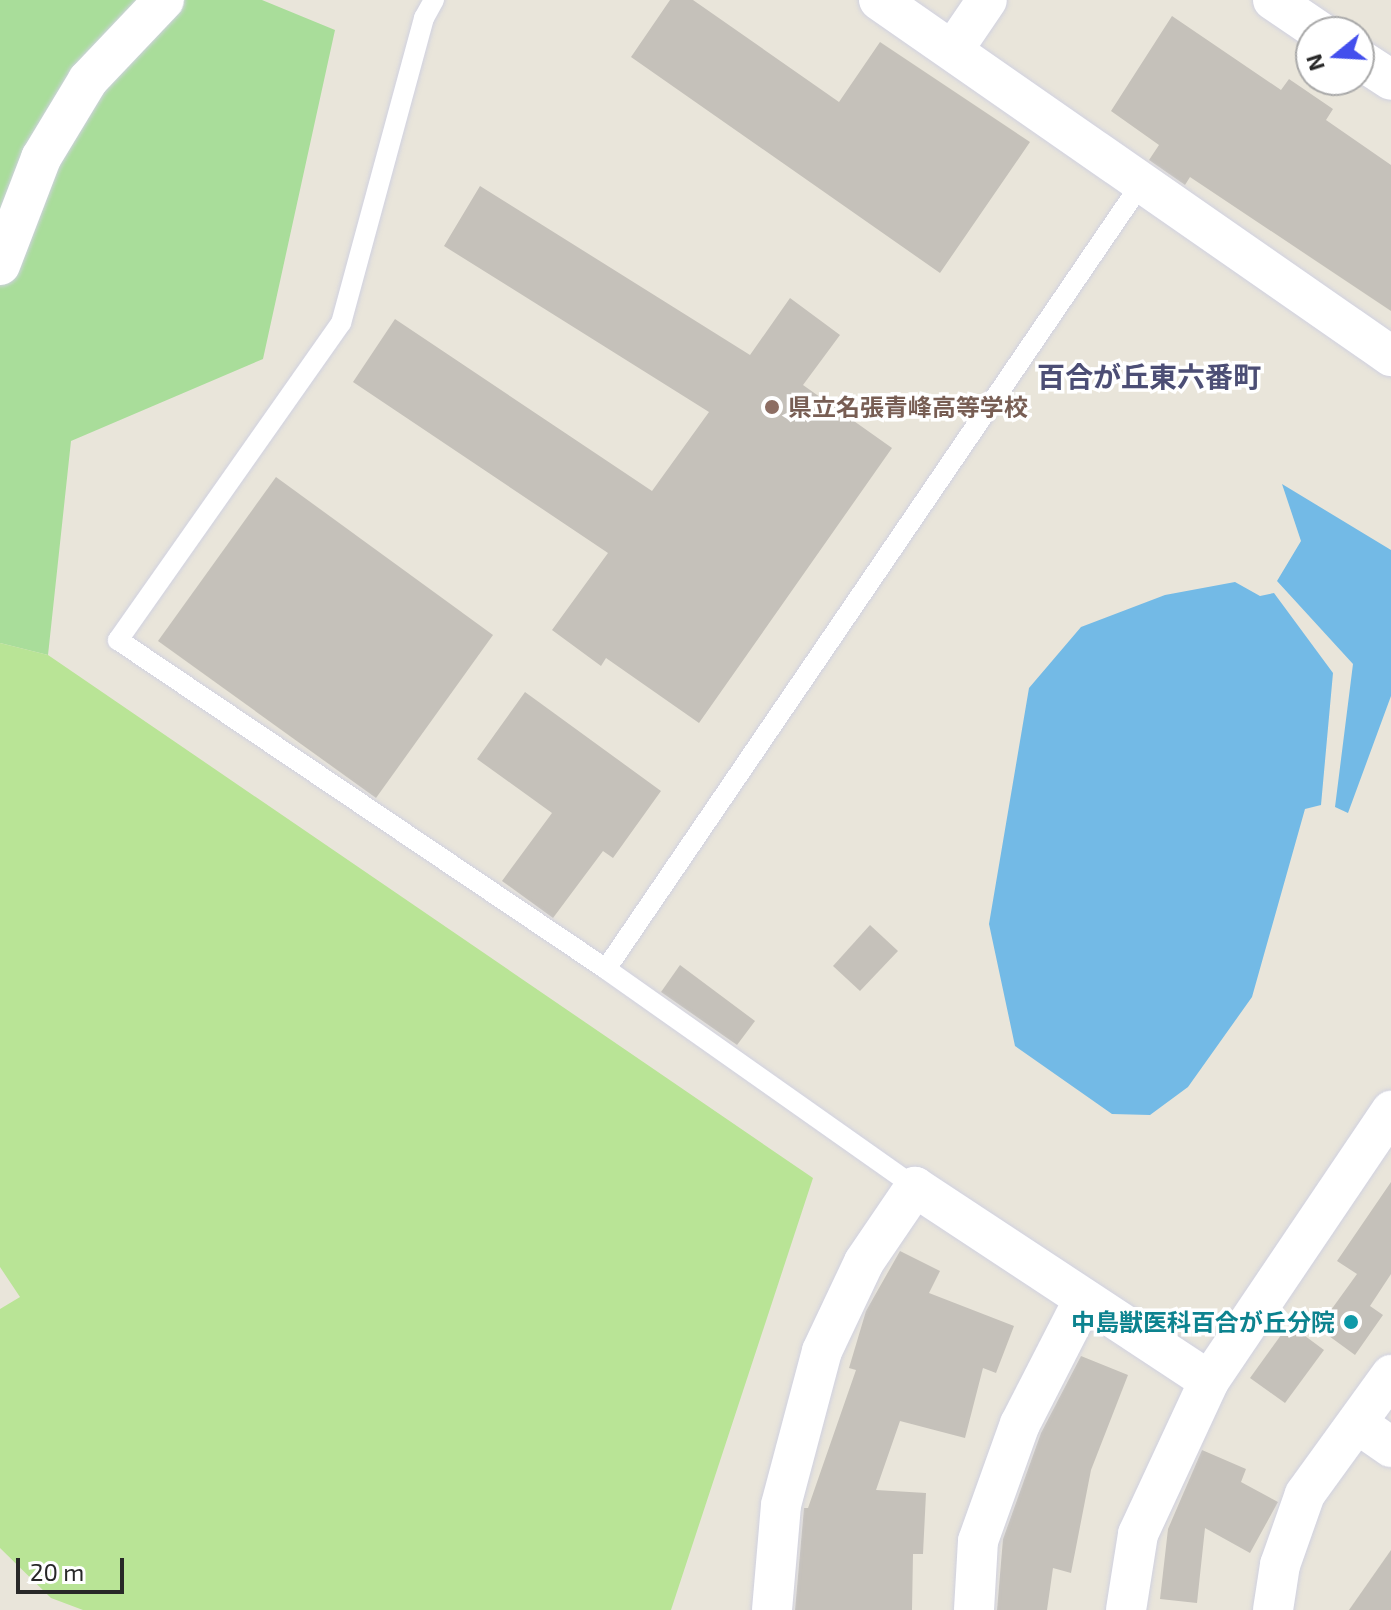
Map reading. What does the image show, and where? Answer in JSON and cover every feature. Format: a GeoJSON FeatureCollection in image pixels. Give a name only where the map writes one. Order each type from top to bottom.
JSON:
{"type":"FeatureCollection","features":[{"type":"Feature","properties":{"kind":"street"},"geometry":{"type":"LineString","coordinates":[[0,265],[41,158],[88,80],[164,0]]}},
{"type":"Feature","properties":{"kind":"street"},"geometry":{"type":"LineString","coordinates":[[879,0],[1391,356]]}},
{"type":"Feature","properties":{"kind":"street"},"geometry":{"type":"LineString","coordinates":[[953,50],[987,0]]}},
{"type":"Feature","properties":{"kind":"street"},"geometry":{"type":"LineString","coordinates":[[1273,0],[1296,16]]}},
{"type":"Feature","properties":{"kind":"street"},"geometry":{"type":"LineString","coordinates":[[1126,1610],[1138,1534],[1209,1381],[1391,1111]]}},
{"type":"Feature","properties":{"kind":"street"},"geometry":{"type":"LineString","coordinates":[[772,1610],[781,1505],[822,1351],[864,1262],[915,1187],[1209,1381]]}},
{"type":"Feature","properties":{"kind":"street"},"geometry":{"type":"LineString","coordinates":[[974,1610],[978,1541],[1020,1424],[1084,1299]]}},
{"type":"Feature","properties":{"kind":"street"},"geometry":{"type":"LineString","coordinates":[[1273,1610],[1280,1565],[1305,1494],[1391,1375]]}},
{"type":"Feature","properties":{"kind":"street"},"geometry":{"type":"LineString","coordinates":[[1358,1424],[1391,1447]]}},
{"type":"Feature","properties":{"kind":"lane"},"geometry":{"type":"LineString","coordinates":[[434,0],[424,18],[341,323],[118,640],[606,969],[915,1187]]}},
{"type":"Feature","properties":{"kind":"lane"},"geometry":{"type":"LineString","coordinates":[[606,969],[1143,181]]}},
{"type":"Feature","properties":{"kind":"green space"},"geometry":{"type":"Polygon","coordinates":[[[0,0],[262,0],[335,30],[263,359],[71,441],[48,655],[0,643],[0,0]]]}},
{"type":"Feature","properties":{"kind":"green space"},"geometry":{"type":"Polygon","coordinates":[[[0,643],[48,655],[813,1178],[671,1610],[83,1610],[51,1598],[0,1548],[0,1309],[20,1297],[0,1267],[0,643]]]}},
{"type":"Feature","properties":{"kind":"water"},"geometry":{"type":"Polygon","coordinates":[[[1282,484],[1391,550],[1391,696],[1348,813],[1335,807],[1353,664],[1277,581],[1301,541],[1282,484]]]}},
{"type":"Feature","properties":{"kind":"water"},"geometry":{"type":"Polygon","coordinates":[[[1235,582],[1260,596],[1274,593],[1333,673],[1321,805],[1305,809],[1252,997],[1188,1087],[1150,1115],[1112,1114],[1015,1046],[989,924],[1029,688],[1081,627],[1165,595],[1235,582]]]}},
{"type":"Feature","properties":{"kind":"building"},"geometry":{"type":"Polygon","coordinates":[[[670,0],[693,0],[839,102],[880,42],[1030,142],[940,273],[631,57],[670,0]]]}},
{"type":"Feature","properties":{"kind":"building"},"geometry":{"type":"Polygon","coordinates":[[[1172,16],[1281,90],[1289,79],[1295,83],[1295,96],[1314,96],[1333,109],[1326,120],[1391,165],[1391,311],[1190,177],[1185,185],[1149,160],[1159,145],[1111,111],[1172,16]]]}},
{"type":"Feature","properties":{"kind":"building"},"geometry":{"type":"Polygon","coordinates":[[[480,186],[750,355],[790,298],[840,335],[803,385],[892,448],[699,723],[606,658],[601,666],[552,630],[608,553],[353,382],[395,319],[652,491],[709,412],[444,246],[480,186]]]}},
{"type":"Feature","properties":{"kind":"building"},"geometry":{"type":"Polygon","coordinates":[[[276,477],[493,635],[376,798],[158,641],[276,477]]]}},
{"type":"Feature","properties":{"kind":"building"},"geometry":{"type":"Polygon","coordinates":[[[525,692],[661,791],[613,858],[603,851],[553,918],[502,881],[552,813],[477,759],[525,692]]]}},
{"type":"Feature","properties":{"kind":"building"},"geometry":{"type":"Polygon","coordinates":[[[870,925],[898,951],[860,991],[833,966],[870,925]]]}},
{"type":"Feature","properties":{"kind":"building"},"geometry":{"type":"Polygon","coordinates":[[[680,965],[755,1021],[737,1045],[661,992],[680,965]]]}},
{"type":"Feature","properties":{"kind":"building"},"geometry":{"type":"Polygon","coordinates":[[[1391,1182],[1391,1274],[1370,1306],[1383,1315],[1355,1355],[1318,1328],[1357,1274],[1337,1261],[1391,1182]]]}},
{"type":"Feature","properties":{"kind":"building"},"geometry":{"type":"Polygon","coordinates":[[[900,1251],[940,1271],[929,1293],[1014,1326],[996,1373],[983,1368],[965,1438],[900,1421],[876,1490],[926,1493],[923,1554],[913,1554],[912,1610],[795,1610],[804,1508],[808,1508],[856,1370],[849,1368],[866,1311],[900,1251]]]}},
{"type":"Feature","properties":{"kind":"building"},"geometry":{"type":"Polygon","coordinates":[[[1289,1324],[1324,1350],[1285,1403],[1250,1378],[1289,1324]]]}},
{"type":"Feature","properties":{"kind":"building"},"geometry":{"type":"Polygon","coordinates":[[[1081,1356],[1128,1375],[1091,1470],[1071,1573],[1053,1568],[1047,1610],[997,1610],[1003,1539],[1041,1433],[1081,1356]]]}},
{"type":"Feature","properties":{"kind":"building"},"geometry":{"type":"Polygon","coordinates":[[[1202,1450],[1246,1469],[1241,1482],[1278,1502],[1250,1553],[1205,1528],[1197,1603],[1160,1599],[1168,1529],[1202,1450]]]}},
{"type":"Feature","properties":{"kind":"building"},"geometry":{"type":"Polygon","coordinates":[[[1391,1550],[1391,1610],[1349,1610],[1391,1550]]]}},
{"type":"Feature","properties":{"kind":"place","name":"県立名張青峰高等学校"},"geometry":{"type":"Point","coordinates":[772,407]}},
{"type":"Feature","properties":{"kind":"place","name":"中島獣医科百合が丘分院"},"geometry":{"type":"Point","coordinates":[1351,1322]}},
{"type":"Feature","properties":{"kind":"district","name":"百合が丘東六番町"},"geometry":{"type":"Point","coordinates":[1149,376]}}]}
